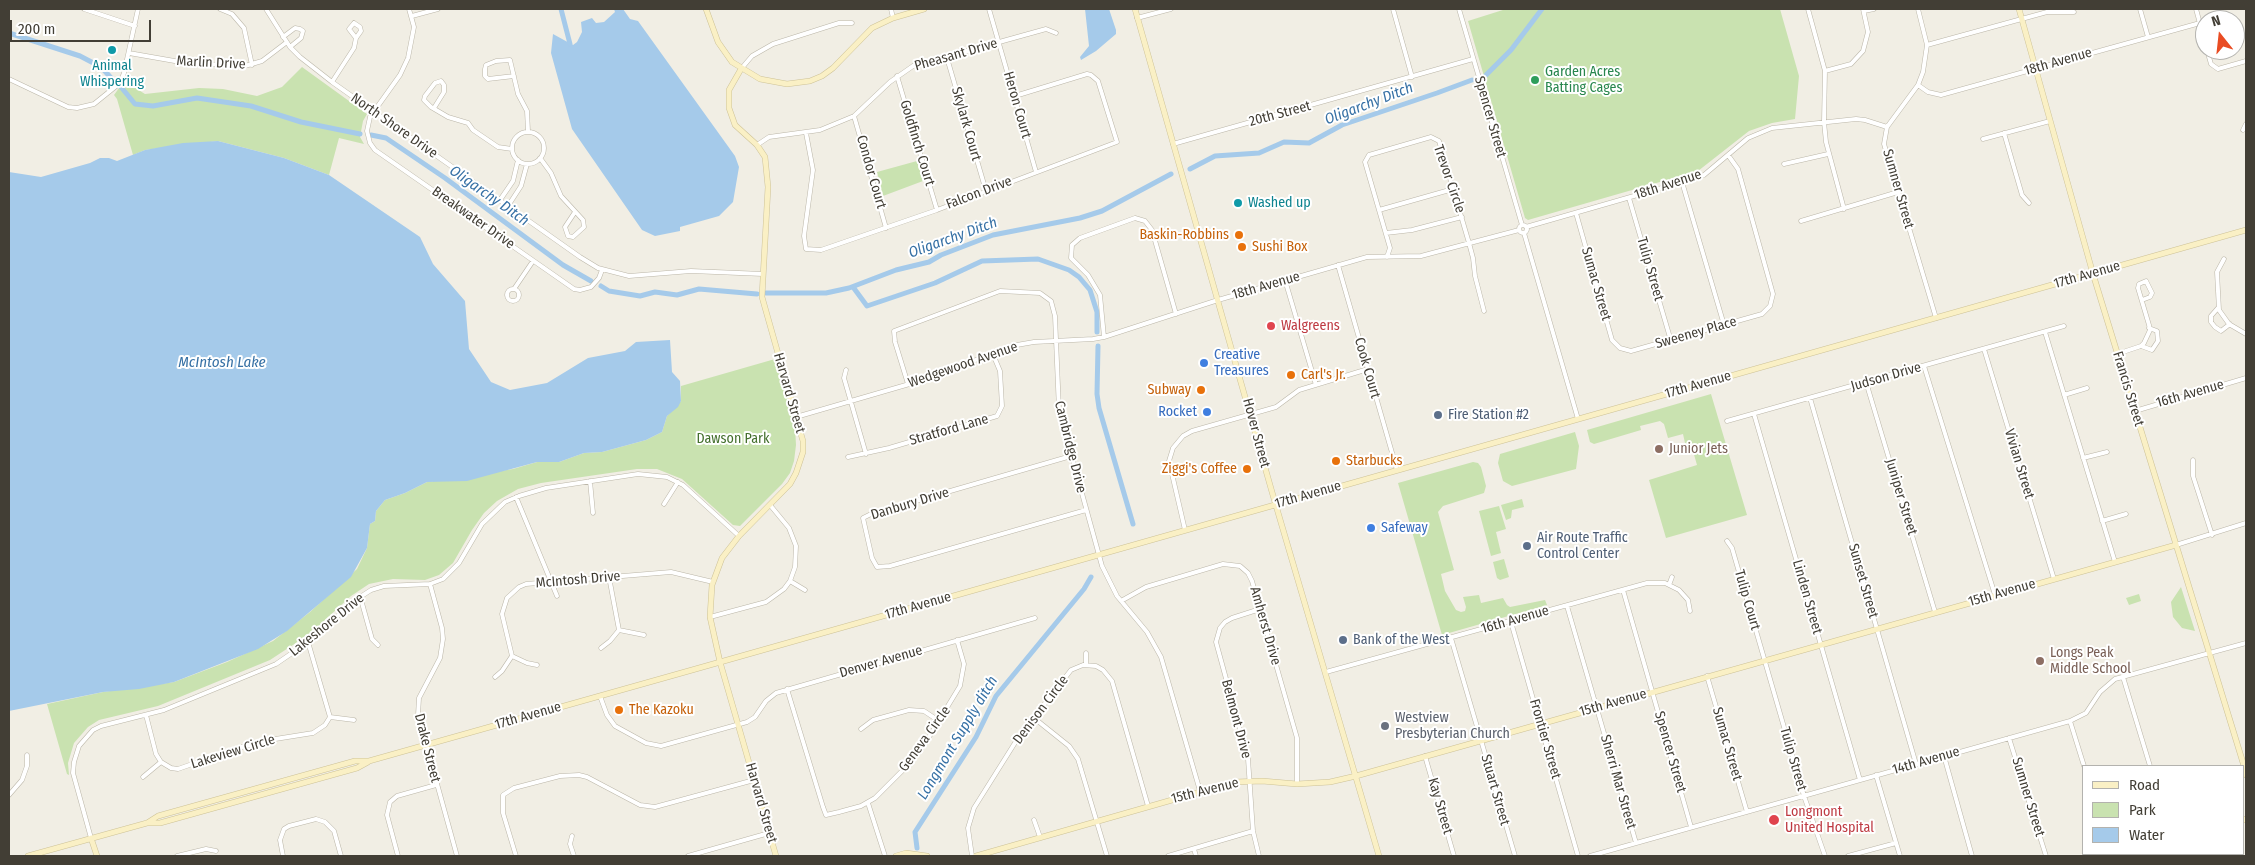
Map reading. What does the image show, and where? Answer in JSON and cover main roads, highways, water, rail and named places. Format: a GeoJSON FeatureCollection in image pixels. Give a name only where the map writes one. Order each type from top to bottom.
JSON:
{"type":"FeatureCollection","features":[{"type":"Feature","properties":{"kind":"water"},"geometry":{"type":"Polygon","coordinates":[[[614,9],[623,9],[630,19],[638,21],[735,156],[739,167],[733,202],[719,216],[680,227],[680,231],[655,236],[642,230],[572,129],[551,53],[553,34],[573,45],[577,42],[582,32],[581,22],[592,18],[596,23],[604,22],[615,12],[614,9]]]}},
{"type":"Feature","properties":{"kind":"water"},"geometry":{"type":"Polygon","coordinates":[[[1085,9],[1109,9],[1116,34],[1096,51],[1081,60],[1080,57],[1089,46],[1085,9]]]}},
{"type":"Feature","properties":{"kind":"water","name":"McIntosh Lake"},"geometry":{"type":"Polygon","coordinates":[[[218,141],[284,158],[329,175],[420,237],[433,264],[465,301],[469,349],[491,382],[510,390],[547,383],[588,358],[625,351],[636,342],[670,340],[672,372],[680,381],[681,401],[678,407],[667,416],[662,432],[646,440],[602,452],[584,453],[559,462],[537,462],[467,481],[427,482],[385,500],[376,511],[375,521],[370,524],[367,548],[351,577],[287,631],[258,649],[174,682],[139,689],[103,692],[9,711],[9,172],[41,177],[90,163],[100,158],[109,158],[117,161],[145,150],[183,143],[218,141]]]}},
{"type":"Feature","properties":{"kind":"waterway","name":"Longmont Supply ditch"},"geometry":{"type":"LineString","coordinates":[[561,9],[570,44]]}},
{"type":"Feature","properties":{"kind":"waterway","name":"Oligarchy Ditch"},"geometry":{"type":"LineString","coordinates":[[1486,75],[1511,50],[1542,9]]}},
{"type":"Feature","properties":{"kind":"waterway","name":"Oligarchy Ditch"},"geometry":{"type":"LineString","coordinates":[[9,33],[80,56],[101,67],[114,81]]}},
{"type":"Feature","properties":{"kind":"waterway","name":"Oligarchy Ditch"},"geometry":{"type":"LineString","coordinates":[[1190,169],[1215,156],[1259,153],[1284,142],[1309,143],[1342,125],[1472,80]]}},
{"type":"Feature","properties":{"kind":"waterway","name":"Oligarchy Ditch"},"geometry":{"type":"LineString","coordinates":[[121,87],[135,104],[153,106],[197,98],[251,106],[301,122],[360,134]]}},
{"type":"Feature","properties":{"kind":"waterway","name":"Oligarchy Ditch"},"geometry":{"type":"LineString","coordinates":[[371,135],[386,138],[445,178],[563,265],[591,281]]}},
{"type":"Feature","properties":{"kind":"waterway","name":"Oligarchy Ditch"},"geometry":{"type":"LineString","coordinates":[[766,293],[826,293],[849,288],[896,270],[929,262],[941,255],[993,235],[1080,218],[1102,211],[1171,174]]}},
{"type":"Feature","properties":{"kind":"waterway","name":"Longmont Supply ditch"},"geometry":{"type":"LineString","coordinates":[[853,287],[867,306],[935,283],[982,261],[1038,259],[1069,270],[1079,277],[1090,290],[1097,312],[1097,332]]}},
{"type":"Feature","properties":{"kind":"waterway","name":"Oligarchy Ditch"},"geometry":{"type":"LineString","coordinates":[[601,286],[609,291],[640,296],[655,292],[677,295],[699,289],[757,294]]}},
{"type":"Feature","properties":{"kind":"waterway","name":"Longmont Supply ditch"},"geometry":{"type":"LineString","coordinates":[[1098,346],[1097,394],[1099,408],[1133,524]]}},
{"type":"Feature","properties":{"kind":"waterway","name":"Longmont Supply ditch"},"geometry":{"type":"LineString","coordinates":[[917,848],[915,832],[976,737],[996,696],[1084,589],[1091,577]]}},
{"type":"Feature","properties":{"kind":"place","name":"Animal Whispering"},"geometry":{"type":"Point","coordinates":[112,50]}},
{"type":"Feature","properties":{"kind":"place","name":"Garden Acres Batting Cages"},"geometry":{"type":"Point","coordinates":[1535,80]}},
{"type":"Feature","properties":{"kind":"place","name":"Washed up"},"geometry":{"type":"Point","coordinates":[1238,203]}},
{"type":"Feature","properties":{"kind":"place","name":"Baskin-Robbins"},"geometry":{"type":"Point","coordinates":[1239,235]}},
{"type":"Feature","properties":{"kind":"place","name":"Sushi Box"},"geometry":{"type":"Point","coordinates":[1242,247]}},
{"type":"Feature","properties":{"kind":"place","name":"Walgreens"},"geometry":{"type":"Point","coordinates":[1271,326]}},
{"type":"Feature","properties":{"kind":"place","name":"Creative Treasures"},"geometry":{"type":"Point","coordinates":[1204,363]}},
{"type":"Feature","properties":{"kind":"place","name":"Carl's Jr."},"geometry":{"type":"Point","coordinates":[1291,375]}},
{"type":"Feature","properties":{"kind":"place","name":"Subway"},"geometry":{"type":"Point","coordinates":[1201,390]}},
{"type":"Feature","properties":{"kind":"place","name":"Rocket"},"geometry":{"type":"Point","coordinates":[1207,412]}},
{"type":"Feature","properties":{"kind":"place","name":"Fire Station #2"},"geometry":{"type":"Point","coordinates":[1438,415]}},
{"type":"Feature","properties":{"kind":"place","name":"Junior Jets"},"geometry":{"type":"Point","coordinates":[1659,449]}},
{"type":"Feature","properties":{"kind":"place","name":"Starbucks"},"geometry":{"type":"Point","coordinates":[1336,461]}},
{"type":"Feature","properties":{"kind":"place","name":"Ziggi's Coffee"},"geometry":{"type":"Point","coordinates":[1247,469]}},
{"type":"Feature","properties":{"kind":"place","name":"Safeway"},"geometry":{"type":"Point","coordinates":[1371,528]}},
{"type":"Feature","properties":{"kind":"place","name":"Air Route Traffic Control Center"},"geometry":{"type":"Point","coordinates":[1527,546]}},
{"type":"Feature","properties":{"kind":"place","name":"Bank of the West"},"geometry":{"type":"Point","coordinates":[1343,640]}},
{"type":"Feature","properties":{"kind":"place","name":"Longs Peak Middle School"},"geometry":{"type":"Point","coordinates":[2040,661]}},
{"type":"Feature","properties":{"kind":"place","name":"The Kazoku"},"geometry":{"type":"Point","coordinates":[619,710]}},
{"type":"Feature","properties":{"kind":"place","name":"Westview Presbyterian Church"},"geometry":{"type":"Point","coordinates":[1385,726]}},
{"type":"Feature","properties":{"kind":"place","name":"Longmont United Hospital"},"geometry":{"type":"Point","coordinates":[1774,820]}},
{"type":"Feature","properties":{"kind":"park label","name":"Dawson Park"},"geometry":{"type":"Point","coordinates":[733,439]}}]}
